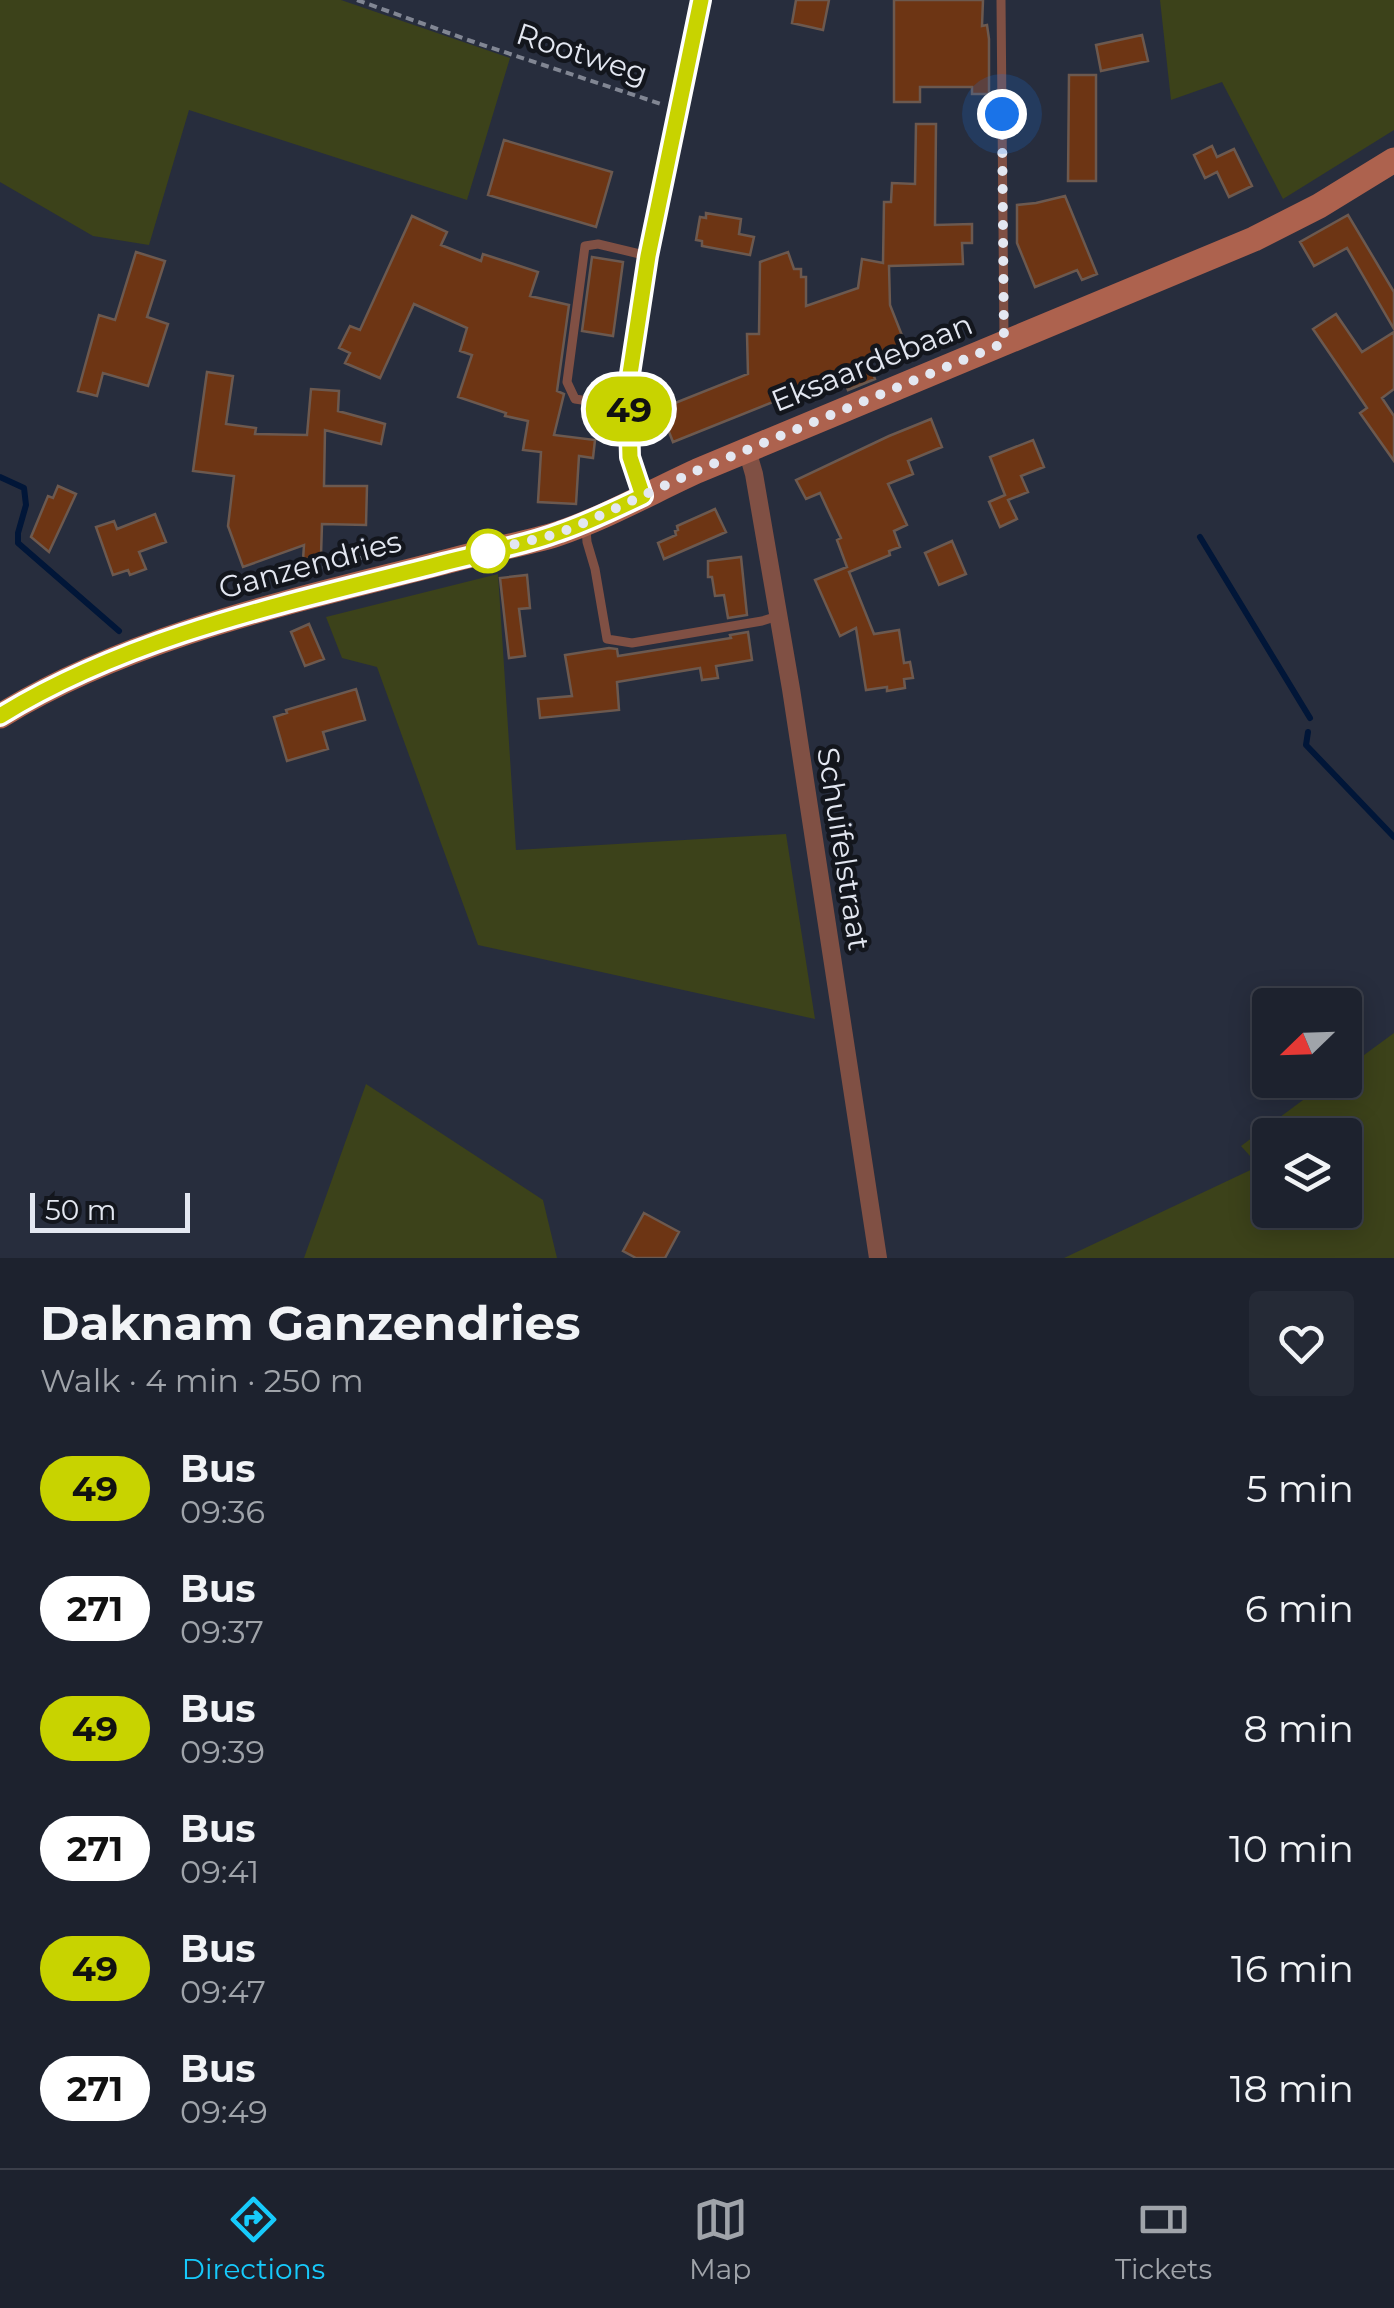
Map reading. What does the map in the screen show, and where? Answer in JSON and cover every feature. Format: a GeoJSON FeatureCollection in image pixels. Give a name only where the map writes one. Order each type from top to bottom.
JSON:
{"type":"FeatureCollection","features":[{"type":"Feature","properties":{"kind":"main road","name":"Eksaardebaan"},"geometry":{"type":"LineString","coordinates":[[643,496],[1254,239],[1319,206],[1394,160]]}},
{"type":"Feature","properties":{"kind":"main road","name":"Ganzendries"},"geometry":{"type":"LineString","coordinates":[[0,716],[80,674],[174,638],[339,590],[557,534],[643,496]]}},
{"type":"Feature","properties":{"kind":"street"},"geometry":{"type":"LineString","coordinates":[[643,496],[630,457],[628,387],[648,256],[701,0]]}},
{"type":"Feature","properties":{"kind":"street","name":"Schuifelstraat"},"geometry":{"type":"LineString","coordinates":[[747,450],[778,616],[878,1258]]}},
{"type":"Feature","properties":{"kind":"lane"},"geometry":{"type":"LineString","coordinates":[[1001,0],[1004,343]]}},
{"type":"Feature","properties":{"kind":"lane"},"geometry":{"type":"LineString","coordinates":[[629,407],[575,399],[567,382],[585,246],[598,244],[648,256]]}},
{"type":"Feature","properties":{"kind":"lane"},"geometry":{"type":"LineString","coordinates":[[586,522],[607,640],[632,643],[778,616]]}},
{"type":"Feature","properties":{"kind":"path","name":"Rootweg"},"geometry":{"type":"LineString","coordinates":[[357,0],[680,110]]}},
{"type":"Feature","properties":{"kind":"green space"},"geometry":{"type":"Polygon","coordinates":[[[0,0],[341,0],[510,58],[467,200],[189,110],[149,245],[93,236],[0,182],[0,0]]]}},
{"type":"Feature","properties":{"kind":"green space"},"geometry":{"type":"Polygon","coordinates":[[[1160,0],[1394,0],[1394,130],[1283,199],[1222,82],[1171,100],[1160,0]]]}},
{"type":"Feature","properties":{"kind":"green space"},"geometry":{"type":"Polygon","coordinates":[[[498,574],[516,850],[786,834],[815,1019],[478,945],[377,667],[342,658],[326,617],[498,574]]]}},
{"type":"Feature","properties":{"kind":"green space"},"geometry":{"type":"Polygon","coordinates":[[[1394,1033],[1394,1258],[1064,1258],[1252,1169],[1252,1228],[1362,1228],[1362,1118],[1279,1118],[1306,1098],[1362,1098],[1362,1057],[1394,1033]]]}},
{"type":"Feature","properties":{"kind":"green space"},"geometry":{"type":"Polygon","coordinates":[[[366,1084],[543,1200],[557,1258],[304,1258],[366,1084]]]}},
{"type":"Feature","properties":{"kind":"green space"},"geometry":{"type":"Polygon","coordinates":[[[1252,1138],[1252,1158],[1241,1146],[1252,1138]]]}},
{"type":"Feature","properties":{"kind":"building"},"geometry":{"type":"Polygon","coordinates":[[[796,0],[829,0],[823,30],[792,23],[796,0]]]}},
{"type":"Feature","properties":{"kind":"building"},"geometry":{"type":"Polygon","coordinates":[[[894,0],[983,0],[982,26],[987,25],[989,39],[989,94],[972,94],[972,87],[920,87],[920,102],[894,102],[894,0]]]}},
{"type":"Feature","properties":{"kind":"building"},"geometry":{"type":"Polygon","coordinates":[[[1142,35],[1148,61],[1101,71],[1096,45],[1142,35]]]}},
{"type":"Feature","properties":{"kind":"building"},"geometry":{"type":"Polygon","coordinates":[[[1069,75],[1096,75],[1096,181],[1068,181],[1069,75]]]}},
{"type":"Feature","properties":{"kind":"building"},"geometry":{"type":"Polygon","coordinates":[[[916,124],[936,124],[935,225],[972,224],[972,243],[962,243],[963,264],[889,266],[890,305],[905,343],[872,356],[868,361],[875,379],[848,390],[846,385],[823,382],[673,442],[660,409],[748,374],[747,334],[759,334],[760,262],[788,252],[794,269],[801,269],[801,277],[806,277],[806,306],[858,288],[862,259],[883,263],[884,202],[891,202],[892,183],[915,184],[916,124]]]}},
{"type":"Feature","properties":{"kind":"building"},"geometry":{"type":"Polygon","coordinates":[[[504,140],[612,172],[596,227],[488,195],[504,140]]]}},
{"type":"Feature","properties":{"kind":"building"},"geometry":{"type":"Polygon","coordinates":[[[1212,146],[1217,157],[1234,149],[1252,186],[1229,197],[1217,172],[1205,178],[1194,155],[1212,146]]]}},
{"type":"Feature","properties":{"kind":"building"},"geometry":{"type":"Polygon","coordinates":[[[1065,196],[1097,274],[1082,280],[1077,270],[1035,287],[1017,243],[1017,205],[1065,196]]]}},
{"type":"Feature","properties":{"kind":"building"},"geometry":{"type":"Polygon","coordinates":[[[706,213],[741,219],[739,234],[754,237],[750,255],[702,246],[702,241],[696,240],[700,217],[706,218],[706,213]]]}},
{"type":"Feature","properties":{"kind":"building"},"geometry":{"type":"Polygon","coordinates":[[[1348,215],[1394,292],[1394,329],[1347,248],[1314,266],[1300,242],[1348,215]]]}},
{"type":"Feature","properties":{"kind":"building"},"geometry":{"type":"Polygon","coordinates":[[[412,216],[447,232],[441,245],[481,261],[483,254],[538,272],[530,296],[569,305],[557,391],[564,394],[554,435],[595,440],[593,458],[579,456],[576,504],[538,502],[541,452],[523,450],[528,421],[458,397],[472,355],[460,351],[467,328],[414,304],[380,378],[345,363],[350,353],[339,348],[350,326],[360,330],[412,216]]]}},
{"type":"Feature","properties":{"kind":"building"},"geometry":{"type":"Polygon","coordinates":[[[136,252],[165,261],[147,317],[168,324],[148,386],[103,373],[97,396],[78,391],[99,315],[115,320],[136,252]]]}},
{"type":"Feature","properties":{"kind":"building"},"geometry":{"type":"Polygon","coordinates":[[[592,257],[623,262],[613,336],[582,331],[592,257]]]}},
{"type":"Feature","properties":{"kind":"building"},"geometry":{"type":"Polygon","coordinates":[[[1336,314],[1362,352],[1394,332],[1394,389],[1382,398],[1394,416],[1394,461],[1360,413],[1367,408],[1313,329],[1336,314]]]}},
{"type":"Feature","properties":{"kind":"building"},"geometry":{"type":"Polygon","coordinates":[[[207,372],[233,376],[226,424],[256,428],[255,434],[307,435],[311,389],[339,391],[338,411],[385,424],[381,444],[325,430],[324,486],[367,486],[366,525],[322,524],[321,555],[303,560],[304,545],[243,567],[228,526],[234,476],[193,471],[207,372]]]}},
{"type":"Feature","properties":{"kind":"building"},"geometry":{"type":"Polygon","coordinates":[[[931,419],[942,447],[908,461],[913,474],[888,484],[907,525],[894,531],[900,547],[849,572],[874,634],[899,630],[904,663],[910,662],[913,678],[904,679],[905,688],[866,690],[856,628],[840,636],[815,580],[847,567],[837,540],[841,538],[820,493],[806,499],[796,480],[931,419]]]}},
{"type":"Feature","properties":{"kind":"building"},"geometry":{"type":"Polygon","coordinates":[[[1033,440],[1044,467],[1021,476],[1028,492],[1008,500],[1017,519],[1000,527],[989,502],[1005,495],[990,457],[1033,440]]]}},
{"type":"Feature","properties":{"kind":"building"},"geometry":{"type":"Polygon","coordinates":[[[58,486],[76,494],[49,552],[31,537],[48,496],[53,498],[58,486]]]}},
{"type":"Feature","properties":{"kind":"building"},"geometry":{"type":"Polygon","coordinates":[[[715,509],[726,532],[664,559],[658,543],[676,535],[677,526],[715,509]]]}},
{"type":"Feature","properties":{"kind":"building"},"geometry":{"type":"Polygon","coordinates":[[[155,514],[166,542],[139,552],[146,569],[130,575],[128,570],[113,575],[96,527],[114,521],[117,529],[155,514]]]}},
{"type":"Feature","properties":{"kind":"building"},"geometry":{"type":"Polygon","coordinates":[[[952,541],[966,574],[939,585],[925,553],[952,541]]]}},
{"type":"Feature","properties":{"kind":"building"},"geometry":{"type":"Polygon","coordinates":[[[741,557],[747,615],[728,618],[724,595],[715,596],[712,577],[708,577],[708,561],[741,557]]]}},
{"type":"Feature","properties":{"kind":"building"},"geometry":{"type":"Polygon","coordinates":[[[527,575],[530,608],[519,609],[525,656],[509,658],[500,578],[527,575]]]}},
{"type":"Feature","properties":{"kind":"building"},"geometry":{"type":"Polygon","coordinates":[[[309,624],[324,659],[305,666],[291,632],[309,624]]]}},
{"type":"Feature","properties":{"kind":"building"},"geometry":{"type":"Polygon","coordinates":[[[748,632],[752,660],[716,666],[718,678],[702,680],[700,668],[617,682],[619,710],[540,718],[538,699],[572,696],[565,655],[609,648],[617,649],[618,656],[748,632]]]}},
{"type":"Feature","properties":{"kind":"building"},"geometry":{"type":"Polygon","coordinates":[[[356,689],[365,720],[323,732],[328,749],[287,761],[274,717],[356,689]]]}},
{"type":"Feature","properties":{"kind":"building"},"geometry":{"type":"Polygon","coordinates":[[[644,1213],[679,1232],[665,1258],[636,1258],[623,1251],[644,1213]]]}},
{"type":"Feature","properties":{"kind":"waterway"},"geometry":{"type":"LineString","coordinates":[[0,477],[24,488],[26,505],[18,543],[119,631]]}},
{"type":"Feature","properties":{"kind":"waterway"},"geometry":{"type":"LineString","coordinates":[[1200,537],[1310,718]]}},
{"type":"Feature","properties":{"kind":"waterway"},"geometry":{"type":"LineString","coordinates":[[1308,732],[1306,745],[1394,837]]}},
{"type":"Feature","properties":{"kind":"bus line","name":"49"},"geometry":{"type":"LineString","coordinates":[[0,716],[80,674],[174,638],[339,590],[557,534],[643,496],[630,457],[628,387],[648,256],[701,0]]}},
{"type":"Feature","properties":{"kind":"route"},"geometry":{"type":"LineString","coordinates":[[488,551],[475,554],[557,534],[696,471],[1004,343],[1002,114]]}}]}
